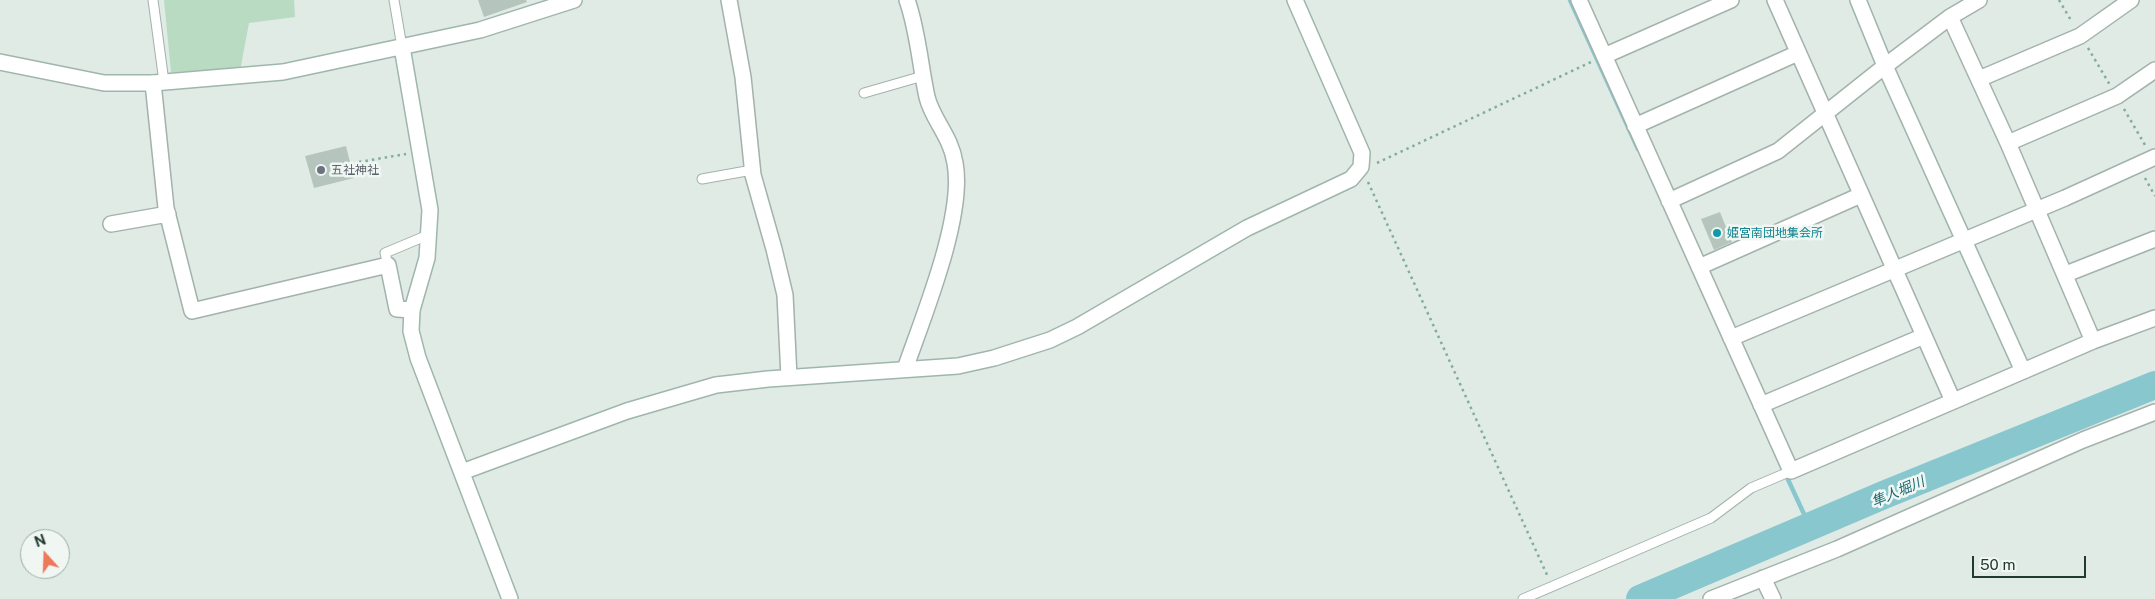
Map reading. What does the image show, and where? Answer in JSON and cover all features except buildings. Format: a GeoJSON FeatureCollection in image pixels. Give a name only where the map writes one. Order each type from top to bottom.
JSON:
{"type":"FeatureCollection","features":[{"type":"Feature","properties":{"kind":"street"},"geometry":{"type":"LineString","coordinates":[[0,62],[104,83],[158,83],[283,72],[480,30],[574,0]]}},
{"type":"Feature","properties":{"kind":"street"},"geometry":{"type":"LineString","coordinates":[[729,0],[743,77],[752,170],[785,295],[789,377]]}},
{"type":"Feature","properties":{"kind":"street"},"geometry":{"type":"LineString","coordinates":[[905,369],[942,262],[955,204],[956,166],[952,145],[927,100],[907,0]]}},
{"type":"Feature","properties":{"kind":"street"},"geometry":{"type":"LineString","coordinates":[[462,472],[677,395],[716,385],[789,377],[958,366],[994,358],[1050,340],[1107,311],[1152,282],[1247,228],[1351,179],[1361,167],[1362,153],[1295,0]]}},
{"type":"Feature","properties":{"kind":"street"},"geometry":{"type":"LineString","coordinates":[[1578,0],[1791,471],[2093,341],[2155,318]]}},
{"type":"Feature","properties":{"kind":"street"},"geometry":{"type":"LineString","coordinates":[[1604,56],[1730,0]]}},
{"type":"Feature","properties":{"kind":"street"},"geometry":{"type":"LineString","coordinates":[[1775,0],[1826,113],[1892,268],[1953,401]]}},
{"type":"Feature","properties":{"kind":"street"},"geometry":{"type":"LineString","coordinates":[[1858,0],[1885,66],[2023,371]]}},
{"type":"Feature","properties":{"kind":"street"},"geometry":{"type":"LineString","coordinates":[[1669,201],[1778,151],[1950,17],[1979,0]]}},
{"type":"Feature","properties":{"kind":"street"},"geometry":{"type":"LineString","coordinates":[[1978,79],[2080,36],[2132,0]]}},
{"type":"Feature","properties":{"kind":"street"},"geometry":{"type":"LineString","coordinates":[[1950,17],[2066,274],[2093,341]]}},
{"type":"Feature","properties":{"kind":"street"},"geometry":{"type":"LineString","coordinates":[[402,47],[430,210],[427,258],[412,310],[411,331],[418,358],[510,599]]}},
{"type":"Feature","properties":{"kind":"street"},"geometry":{"type":"LineString","coordinates":[[1636,126],[1798,52]]}},
{"type":"Feature","properties":{"kind":"street"},"geometry":{"type":"LineString","coordinates":[[2008,143],[2116,96],[2155,70]]}},
{"type":"Feature","properties":{"kind":"street"},"geometry":{"type":"LineString","coordinates":[[158,83],[160,167],[168,214],[192,311],[388,264],[397,310],[412,310]]}},
{"type":"Feature","properties":{"kind":"street"},"geometry":{"type":"LineString","coordinates":[[1731,338],[2154,158]]}},
{"type":"Feature","properties":{"kind":"street"},"geometry":{"type":"LineString","coordinates":[[1699,267],[1861,196]]}},
{"type":"Feature","properties":{"kind":"street"},"geometry":{"type":"LineString","coordinates":[[110,224],[168,214]]}},
{"type":"Feature","properties":{"kind":"street"},"geometry":{"type":"LineString","coordinates":[[2066,274],[2155,239]]}},
{"type":"Feature","properties":{"kind":"street"},"geometry":{"type":"LineString","coordinates":[[1761,405],[1924,336]]}},
{"type":"Feature","properties":{"kind":"street"},"geometry":{"type":"LineString","coordinates":[[1711,599],[1837,549],[2083,440],[2155,412]]}},
{"type":"Feature","properties":{"kind":"street"},"geometry":{"type":"LineString","coordinates":[[1763,578],[1772,599]]}},
{"type":"Feature","properties":{"kind":"lane"},"geometry":{"type":"LineString","coordinates":[[153,0],[158,83]]}},
{"type":"Feature","properties":{"kind":"lane"},"geometry":{"type":"LineString","coordinates":[[394,0],[402,47]]}},
{"type":"Feature","properties":{"kind":"lane"},"geometry":{"type":"LineString","coordinates":[[864,93],[923,76]]}},
{"type":"Feature","properties":{"kind":"lane"},"geometry":{"type":"LineString","coordinates":[[702,179],[752,170]]}},
{"type":"Feature","properties":{"kind":"lane"},"geometry":{"type":"LineString","coordinates":[[388,264],[385,252],[428,234]]}},
{"type":"Feature","properties":{"kind":"lane"},"geometry":{"type":"LineString","coordinates":[[1523,599],[1711,518],[1751,488],[1791,471]]}},
{"type":"Feature","properties":{"kind":"path"},"geometry":{"type":"LineString","coordinates":[[2059,0],[2154,158]]}},
{"type":"Feature","properties":{"kind":"path"},"geometry":{"type":"LineString","coordinates":[[1553,587],[1361,167],[1380,162],[1604,56]]}},
{"type":"Feature","properties":{"kind":"path"},"geometry":{"type":"LineString","coordinates":[[359,162],[420,152]]}},
{"type":"Feature","properties":{"kind":"path"},"geometry":{"type":"LineString","coordinates":[[2139,166],[2155,196]]}},
{"type":"Feature","properties":{"kind":"green space"},"geometry":{"type":"Polygon","coordinates":[[[164,0],[294,0],[295,17],[249,23],[240,71],[171,72],[164,0]]]}},
{"type":"Feature","properties":{"kind":"waterway"},"geometry":{"type":"LineString","coordinates":[[1570,0],[1638,149]]}},
{"type":"Feature","properties":{"kind":"waterway","name":"隼人堀川"},"geometry":{"type":"LineString","coordinates":[[1640,599],[1886,494],[2155,385]]}},
{"type":"Feature","properties":{"kind":"waterway"},"geometry":{"type":"LineString","coordinates":[[1785,473],[1810,527]]}},
{"type":"Feature","properties":{"kind":"place","name":"五社神社"},"geometry":{"type":"Point","coordinates":[321,170]}},
{"type":"Feature","properties":{"kind":"place","name":"姫宮南団地集会所"},"geometry":{"type":"Point","coordinates":[1717,233]}}]}
